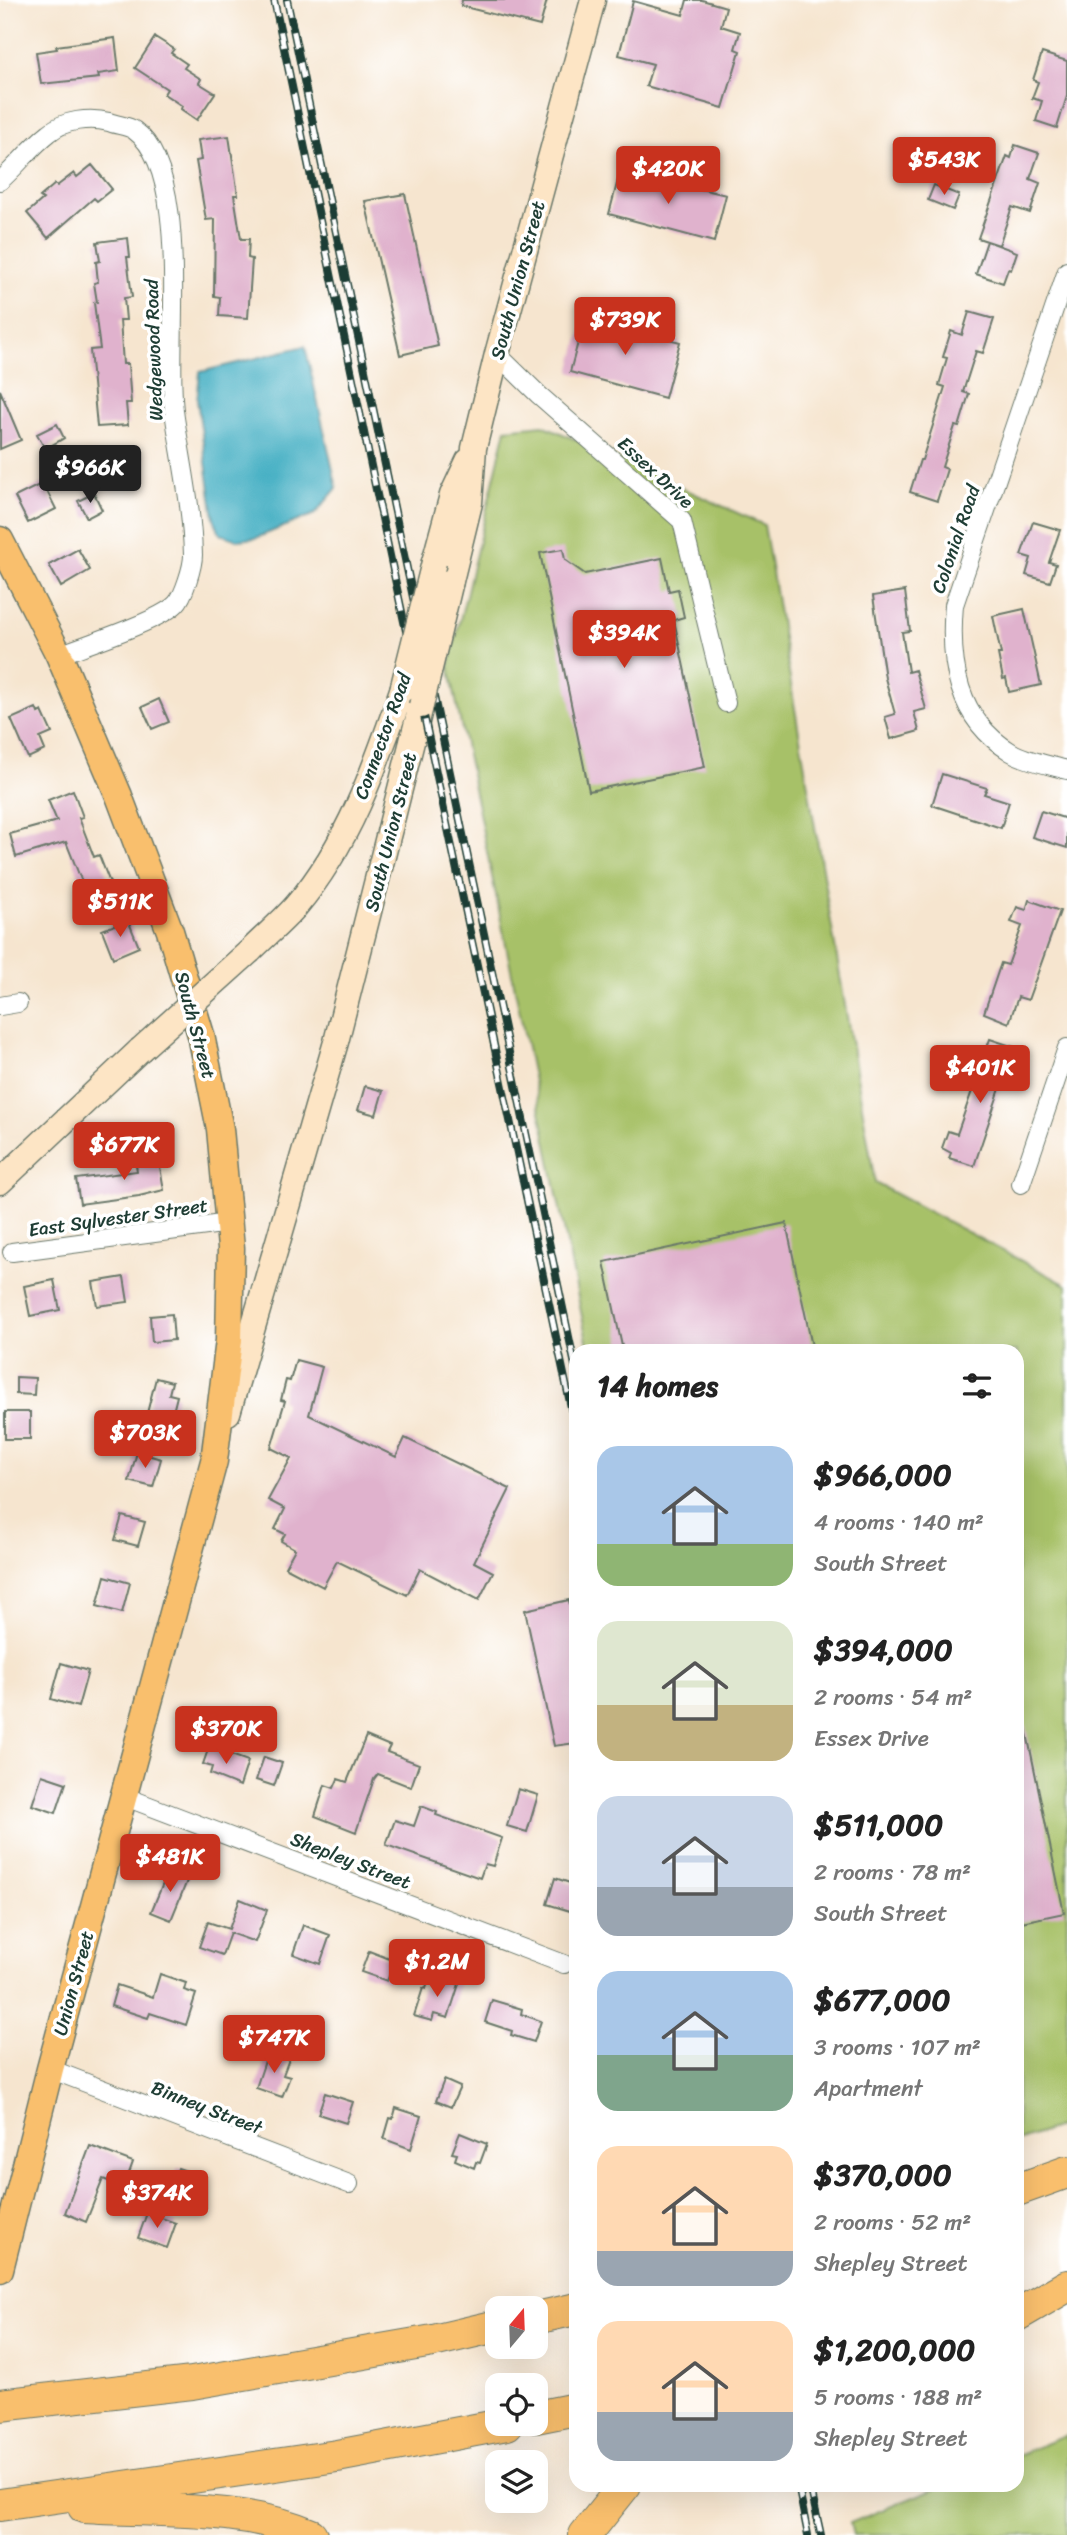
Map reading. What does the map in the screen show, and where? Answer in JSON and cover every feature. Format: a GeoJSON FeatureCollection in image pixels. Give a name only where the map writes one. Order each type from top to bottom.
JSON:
{"type":"FeatureCollection","features":[{"type":"Feature","properties":{"kind":"highway"},"geometry":{"type":"LineString","coordinates":[[1024,2187],[1067,2172]]}},
{"type":"Feature","properties":{"kind":"highway"},"geometry":{"type":"LineString","coordinates":[[1024,2289],[1067,2275]]}},
{"type":"Feature","properties":{"kind":"highway"},"geometry":{"type":"LineString","coordinates":[[1024,2311],[1067,2286]]}},
{"type":"Feature","properties":{"kind":"highway"},"geometry":{"type":"LineString","coordinates":[[548,2315],[569,2311]]}},
{"type":"Feature","properties":{"kind":"highway"},"geometry":{"type":"LineString","coordinates":[[0,2405],[192,2383],[433,2341],[485,2329]]}},
{"type":"Feature","properties":{"kind":"highway"},"geometry":{"type":"LineString","coordinates":[[548,2415],[569,2410]]}},
{"type":"Feature","properties":{"kind":"highway"},"geometry":{"type":"LineString","coordinates":[[8,2504],[337,2456],[485,2428]]}},
{"type":"Feature","properties":{"kind":"highway"},"geometry":{"type":"LineString","coordinates":[[585,2535],[619,2492]]}},
{"type":"Feature","properties":{"kind":"highway"},"geometry":{"type":"LineString","coordinates":[[8,2504],[216,2514],[262,2521],[311,2535]]}},
{"type":"Feature","properties":{"kind":"main road","name":"South Union Street"},"geometry":{"type":"LineString","coordinates":[[160,1658],[214,1461],[336,1042],[470,503],[474,448],[593,0]]}},
{"type":"Feature","properties":{"kind":"main road","name":"Connector Road"},"geometry":{"type":"LineString","coordinates":[[0,1182],[296,906],[332,855],[369,781],[402,690],[452,495],[474,448]]}},
{"type":"Feature","properties":{"kind":"main road","name":"South Street"},"geometry":{"type":"LineString","coordinates":[[0,540],[60,655],[120,796],[170,931],[201,1035],[220,1129],[232,1248],[229,1340],[214,1461]]}},
{"type":"Feature","properties":{"kind":"main road","name":"Union Street"},"geometry":{"type":"LineString","coordinates":[[0,2269],[160,1658]]}},
{"type":"Feature","properties":{"kind":"street","name":"Wedgewood Road"},"geometry":{"type":"LineString","coordinates":[[0,181],[49,132],[68,122],[99,119],[134,130],[149,147],[162,174],[171,212],[173,411],[187,496],[193,557],[188,578],[177,604],[150,619],[60,655]]}},
{"type":"Feature","properties":{"kind":"street","name":"Colonial Road"},"geometry":{"type":"LineString","coordinates":[[1067,271],[954,606],[952,635],[954,670],[965,704],[988,734],[1012,753],[1067,770]]}},
{"type":"Feature","properties":{"kind":"street","name":"Essex Drive"},"geometry":{"type":"LineString","coordinates":[[497,355],[682,521],[726,704]]}},
{"type":"Feature","properties":{"kind":"street"},"geometry":{"type":"LineString","coordinates":[[1021,1185],[1067,1048]]}},
{"type":"Feature","properties":{"kind":"street","name":"East Sylvester Street"},"geometry":{"type":"LineString","coordinates":[[12,1252],[229,1223]]}},
{"type":"Feature","properties":{"kind":"street","name":"Shepley Street"},"geometry":{"type":"LineString","coordinates":[[123,1796],[564,1965]]}},
{"type":"Feature","properties":{"kind":"street","name":"Binney Street"},"geometry":{"type":"LineString","coordinates":[[50,2070],[349,2184]]}},
{"type":"Feature","properties":{"kind":"green space"},"geometry":{"type":"Polygon","coordinates":[[[543,425],[764,525],[875,1183],[1067,1285],[1067,2124],[1024,2139],[1024,1344],[588,1344],[449,666],[506,429],[543,425]]]}},
{"type":"Feature","properties":{"kind":"green space"},"geometry":{"type":"Polygon","coordinates":[[[1067,2435],[1067,2535],[853,2535],[850,2523],[926,2492],[1024,2492],[1024,2452],[1067,2435]]]}},
{"type":"Feature","properties":{"kind":"water"},"geometry":{"type":"Polygon","coordinates":[[[305,346],[337,488],[315,514],[256,538],[238,540],[220,534],[214,518],[197,400],[200,372],[305,346]]]}},
{"type":"Feature","properties":{"kind":"building"},"geometry":{"type":"Polygon","coordinates":[[[462,0],[547,0],[540,26],[461,6],[462,0]]]}},
{"type":"Feature","properties":{"kind":"building"},"geometry":{"type":"Polygon","coordinates":[[[687,0],[702,0],[726,7],[721,26],[740,32],[735,49],[740,51],[723,108],[646,86],[653,64],[619,55],[633,1],[683,15],[687,0]]]}},
{"type":"Feature","properties":{"kind":"building"},"geometry":{"type":"Polygon","coordinates":[[[155,37],[174,49],[171,53],[187,64],[184,68],[201,79],[199,83],[215,93],[197,120],[164,94],[167,89],[135,68],[155,37]]]}},
{"type":"Feature","properties":{"kind":"building"},"geometry":{"type":"Polygon","coordinates":[[[115,38],[119,71],[98,74],[99,78],[41,84],[36,52],[57,49],[56,46],[115,38]]]}},
{"type":"Feature","properties":{"kind":"building"},"geometry":{"type":"Polygon","coordinates":[[[1042,53],[1067,61],[1067,96],[1057,128],[1036,121],[1042,101],[1032,98],[1038,82],[1033,80],[1042,53]]]}},
{"type":"Feature","properties":{"kind":"building"},"geometry":{"type":"Polygon","coordinates":[[[229,136],[238,195],[234,195],[241,239],[249,239],[248,258],[252,259],[248,318],[219,316],[220,297],[214,296],[215,219],[206,220],[196,161],[201,160],[198,140],[229,136]]]}},
{"type":"Feature","properties":{"kind":"building"},"geometry":{"type":"Polygon","coordinates":[[[1015,145],[1039,153],[1030,179],[1040,183],[1030,213],[1012,207],[999,245],[978,238],[1007,156],[1011,158],[1015,145]]]}},
{"type":"Feature","properties":{"kind":"building"},"geometry":{"type":"Polygon","coordinates":[[[92,165],[112,189],[97,201],[94,198],[48,238],[27,213],[55,184],[57,186],[74,173],[77,177],[92,165]]]}},
{"type":"Feature","properties":{"kind":"building"},"geometry":{"type":"Polygon","coordinates":[[[620,172],[679,187],[680,184],[726,195],[714,242],[609,214],[620,172]]]}},
{"type":"Feature","properties":{"kind":"building"},"geometry":{"type":"Polygon","coordinates":[[[934,185],[959,195],[953,210],[928,200],[934,185]]]}},
{"type":"Feature","properties":{"kind":"building"},"geometry":{"type":"Polygon","coordinates":[[[405,194],[438,346],[400,355],[365,201],[405,194]]]}},
{"type":"Feature","properties":{"kind":"building"},"geometry":{"type":"Polygon","coordinates":[[[128,238],[130,257],[127,257],[132,297],[124,298],[126,320],[120,320],[123,364],[128,364],[131,403],[126,403],[128,425],[97,427],[90,350],[100,349],[94,303],[97,302],[94,283],[98,282],[96,262],[100,261],[97,242],[128,238]]]}},
{"type":"Feature","properties":{"kind":"building"},"geometry":{"type":"Polygon","coordinates":[[[987,241],[1017,252],[1003,283],[976,274],[987,241]]]}},
{"type":"Feature","properties":{"kind":"building"},"geometry":{"type":"Polygon","coordinates":[[[969,312],[994,319],[983,353],[976,351],[963,392],[969,394],[942,467],[947,469],[937,501],[910,492],[945,387],[939,385],[947,358],[943,357],[951,331],[962,335],[969,312]]]}},
{"type":"Feature","properties":{"kind":"building"},"geometry":{"type":"Polygon","coordinates":[[[585,316],[680,342],[665,398],[570,372],[585,316]]]}},
{"type":"Feature","properties":{"kind":"building"},"geometry":{"type":"Polygon","coordinates":[[[0,390],[21,440],[0,449],[0,390]]]}},
{"type":"Feature","properties":{"kind":"building"},"geometry":{"type":"Polygon","coordinates":[[[57,424],[64,438],[45,449],[37,434],[57,424]]]}},
{"type":"Feature","properties":{"kind":"building"},"geometry":{"type":"Polygon","coordinates":[[[43,483],[56,509],[28,523],[15,497],[43,483]]]}},
{"type":"Feature","properties":{"kind":"building"},"geometry":{"type":"Polygon","coordinates":[[[94,493],[102,510],[87,518],[78,501],[94,493]]]}},
{"type":"Feature","properties":{"kind":"building"},"geometry":{"type":"Polygon","coordinates":[[[1033,522],[1060,530],[1049,562],[1056,564],[1050,582],[1026,575],[1031,558],[1021,555],[1033,522]]]}},
{"type":"Feature","properties":{"kind":"building"},"geometry":{"type":"Polygon","coordinates":[[[78,549],[90,570],[61,587],[49,565],[78,549]]]}},
{"type":"Feature","properties":{"kind":"building"},"geometry":{"type":"Polygon","coordinates":[[[563,549],[565,560],[585,574],[662,558],[669,591],[678,589],[684,617],[674,620],[705,767],[589,791],[540,553],[563,549]]]}},
{"type":"Feature","properties":{"kind":"building"},"geometry":{"type":"Polygon","coordinates":[[[905,591],[910,631],[902,632],[908,672],[915,670],[926,709],[914,712],[919,731],[891,739],[885,717],[895,714],[885,678],[873,596],[905,591]]]}},
{"type":"Feature","properties":{"kind":"building"},"geometry":{"type":"Polygon","coordinates":[[[1024,609],[1041,685],[1009,692],[1006,678],[1003,679],[993,616],[1024,609]]]}},
{"type":"Feature","properties":{"kind":"building"},"geometry":{"type":"Polygon","coordinates":[[[159,699],[169,722],[152,729],[142,707],[159,699]]]}},
{"type":"Feature","properties":{"kind":"building"},"geometry":{"type":"Polygon","coordinates":[[[36,708],[38,713],[42,711],[52,733],[40,738],[45,750],[28,758],[11,719],[36,708]]]}},
{"type":"Feature","properties":{"kind":"building"},"geometry":{"type":"Polygon","coordinates":[[[942,774],[987,788],[984,794],[1009,802],[1001,828],[932,805],[942,774]]]}},
{"type":"Feature","properties":{"kind":"building"},"geometry":{"type":"Polygon","coordinates":[[[73,790],[83,817],[79,818],[94,857],[99,855],[110,883],[86,892],[66,842],[16,857],[10,834],[57,821],[48,800],[73,790]]]}},
{"type":"Feature","properties":{"kind":"building"},"geometry":{"type":"Polygon","coordinates":[[[1041,811],[1067,819],[1067,848],[1032,837],[1041,811]]]}},
{"type":"Feature","properties":{"kind":"building"},"geometry":{"type":"Polygon","coordinates":[[[1029,900],[1060,911],[1028,1000],[1018,997],[1009,1023],[984,1013],[1001,963],[1008,965],[1022,926],[1011,922],[1017,907],[1026,910],[1029,900]]]}},
{"type":"Feature","properties":{"kind":"building"},"geometry":{"type":"Polygon","coordinates":[[[128,920],[139,947],[113,958],[102,930],[128,920]]]}},
{"type":"Feature","properties":{"kind":"building"},"geometry":{"type":"Polygon","coordinates":[[[990,1039],[1014,1047],[974,1166],[949,1158],[951,1153],[942,1148],[948,1131],[957,1134],[990,1039]]]}},
{"type":"Feature","properties":{"kind":"building"},"geometry":{"type":"Polygon","coordinates":[[[365,1086],[383,1091],[376,1115],[358,1110],[365,1086]]]}},
{"type":"Feature","properties":{"kind":"building"},"geometry":{"type":"Polygon","coordinates":[[[157,1150],[164,1190],[80,1204],[76,1179],[137,1171],[134,1153],[157,1150]]]}},
{"type":"Feature","properties":{"kind":"building"},"geometry":{"type":"Polygon","coordinates":[[[786,1223],[812,1344],[622,1344],[604,1262],[786,1223]]]}},
{"type":"Feature","properties":{"kind":"building"},"geometry":{"type":"Polygon","coordinates":[[[124,1277],[128,1302],[97,1306],[93,1282],[124,1277]]]}},
{"type":"Feature","properties":{"kind":"building"},"geometry":{"type":"Polygon","coordinates":[[[54,1280],[60,1310],[30,1316],[24,1286],[54,1280]]]}},
{"type":"Feature","properties":{"kind":"building"},"geometry":{"type":"Polygon","coordinates":[[[172,1314],[174,1340],[152,1342],[150,1316],[172,1314]]]}},
{"type":"Feature","properties":{"kind":"building"},"geometry":{"type":"Polygon","coordinates":[[[296,1360],[322,1367],[309,1415],[396,1457],[405,1438],[510,1489],[474,1562],[493,1572],[479,1600],[420,1569],[407,1595],[337,1561],[323,1587],[285,1567],[295,1549],[281,1541],[285,1534],[275,1529],[285,1509],[268,1500],[291,1458],[271,1448],[285,1401],[281,1400],[286,1380],[290,1381],[296,1360]]]}},
{"type":"Feature","properties":{"kind":"building"},"geometry":{"type":"Polygon","coordinates":[[[16,1377],[35,1378],[34,1395],[16,1394],[16,1377]]]}},
{"type":"Feature","properties":{"kind":"building"},"geometry":{"type":"Polygon","coordinates":[[[156,1378],[172,1382],[169,1394],[177,1396],[170,1424],[146,1417],[156,1378]]]}},
{"type":"Feature","properties":{"kind":"building"},"geometry":{"type":"Polygon","coordinates":[[[5,1412],[30,1412],[30,1439],[5,1439],[5,1412]]]}},
{"type":"Feature","properties":{"kind":"building"},"geometry":{"type":"Polygon","coordinates":[[[137,1452],[161,1459],[153,1487],[129,1481],[137,1452]]]}},
{"type":"Feature","properties":{"kind":"building"},"geometry":{"type":"Polygon","coordinates":[[[122,1516],[145,1522],[138,1546],[115,1540],[122,1516]]]}},
{"type":"Feature","properties":{"kind":"building"},"geometry":{"type":"Polygon","coordinates":[[[105,1576],[130,1583],[122,1613],[97,1606],[105,1576]]]}},
{"type":"Feature","properties":{"kind":"building"},"geometry":{"type":"Polygon","coordinates":[[[569,1600],[569,1744],[554,1746],[525,1610],[569,1600]]]}},
{"type":"Feature","properties":{"kind":"building"},"geometry":{"type":"Polygon","coordinates":[[[61,1663],[88,1671],[78,1707],[51,1699],[61,1663]]]}},
{"type":"Feature","properties":{"kind":"building"},"geometry":{"type":"Polygon","coordinates":[[[1024,1724],[1064,1913],[1024,1922],[1024,1724]]]}},
{"type":"Feature","properties":{"kind":"building"},"geometry":{"type":"Polygon","coordinates":[[[366,1736],[390,1746],[387,1752],[419,1764],[411,1787],[378,1774],[356,1832],[315,1816],[325,1785],[334,1788],[338,1779],[347,1782],[366,1736]]]}},
{"type":"Feature","properties":{"kind":"building"},"geometry":{"type":"Polygon","coordinates":[[[209,1747],[248,1761],[240,1786],[210,1774],[212,1767],[203,1764],[209,1747]]]}},
{"type":"Feature","properties":{"kind":"building"},"geometry":{"type":"Polygon","coordinates":[[[264,1757],[282,1763],[274,1786],[256,1780],[264,1757]]]}},
{"type":"Feature","properties":{"kind":"building"},"geometry":{"type":"Polygon","coordinates":[[[42,1775],[66,1783],[56,1813],[32,1805],[42,1775]]]}},
{"type":"Feature","properties":{"kind":"building"},"geometry":{"type":"Polygon","coordinates":[[[518,1789],[538,1795],[527,1832],[507,1826],[518,1789]]]}},
{"type":"Feature","properties":{"kind":"building"},"geometry":{"type":"Polygon","coordinates":[[[421,1806],[437,1812],[436,1815],[502,1838],[493,1866],[485,1864],[480,1878],[386,1845],[395,1820],[414,1826],[421,1806]]]}},
{"type":"Feature","properties":{"kind":"building"},"geometry":{"type":"Polygon","coordinates":[[[170,1867],[189,1876],[171,1920],[151,1912],[170,1867]]]}},
{"type":"Feature","properties":{"kind":"building"},"geometry":{"type":"Polygon","coordinates":[[[555,1878],[569,1883],[569,1911],[547,1904],[555,1878]]]}},
{"type":"Feature","properties":{"kind":"building"},"geometry":{"type":"Polygon","coordinates":[[[240,1899],[267,1910],[255,1942],[230,1933],[222,1955],[199,1947],[208,1922],[229,1929],[240,1899]]]}},
{"type":"Feature","properties":{"kind":"building"},"geometry":{"type":"Polygon","coordinates":[[[303,1925],[330,1935],[320,1964],[293,1954],[303,1925]]]}},
{"type":"Feature","properties":{"kind":"building"},"geometry":{"type":"Polygon","coordinates":[[[369,1951],[395,1961],[387,1981],[361,1972],[369,1951]]]}},
{"type":"Feature","properties":{"kind":"building"},"geometry":{"type":"Polygon","coordinates":[[[160,1974],[186,1983],[184,1990],[196,1994],[186,2025],[150,2013],[148,2018],[111,2006],[117,1985],[153,1997],[160,1974]]]}},
{"type":"Feature","properties":{"kind":"building"},"geometry":{"type":"Polygon","coordinates":[[[430,1975],[459,1984],[448,2018],[434,2014],[432,2021],[414,2016],[430,1975]]]}},
{"type":"Feature","properties":{"kind":"building"},"geometry":{"type":"Polygon","coordinates":[[[492,2000],[522,2009],[521,2014],[541,2021],[534,2042],[511,2035],[512,2031],[485,2022],[492,2000]]]}},
{"type":"Feature","properties":{"kind":"building"},"geometry":{"type":"Polygon","coordinates":[[[268,2052],[289,2059],[283,2075],[290,2077],[282,2097],[256,2088],[268,2052]]]}},
{"type":"Feature","properties":{"kind":"building"},"geometry":{"type":"Polygon","coordinates":[[[444,2080],[460,2087],[451,2107],[436,2101],[444,2080]]]}},
{"type":"Feature","properties":{"kind":"building"},"geometry":{"type":"Polygon","coordinates":[[[325,2093],[353,2102],[346,2123],[318,2114],[325,2093]]]}},
{"type":"Feature","properties":{"kind":"building"},"geometry":{"type":"Polygon","coordinates":[[[396,2108],[421,2116],[411,2149],[384,2139],[396,2108]]]}},
{"type":"Feature","properties":{"kind":"building"},"geometry":{"type":"Polygon","coordinates":[[[460,2133],[487,2144],[480,2163],[476,2162],[474,2168],[455,2160],[457,2154],[452,2153],[460,2133]]]}},
{"type":"Feature","properties":{"kind":"building"},"geometry":{"type":"Polygon","coordinates":[[[90,2146],[133,2162],[124,2187],[103,2179],[86,2222],[65,2213],[90,2146]]]}},
{"type":"Feature","properties":{"kind":"building"},"geometry":{"type":"Polygon","coordinates":[[[178,2168],[205,2177],[193,2210],[167,2200],[178,2168]]]}},
{"type":"Feature","properties":{"kind":"building"},"geometry":{"type":"Polygon","coordinates":[[[147,2213],[176,2223],[167,2248],[138,2238],[147,2213]]]}},
{"type":"Feature","properties":{"kind":"railway"},"geometry":{"type":"LineString","coordinates":[[274,0],[569,1398]]}},
{"type":"Feature","properties":{"kind":"railway"},"geometry":{"type":"LineString","coordinates":[[287,0],[571,1344]]}},
{"type":"Feature","properties":{"kind":"railway"},"geometry":{"type":"LineString","coordinates":[[799,2492],[808,2535]]}},
{"type":"Feature","properties":{"kind":"railway"},"geometry":{"type":"LineString","coordinates":[[812,2492],[821,2535]]}}]}
